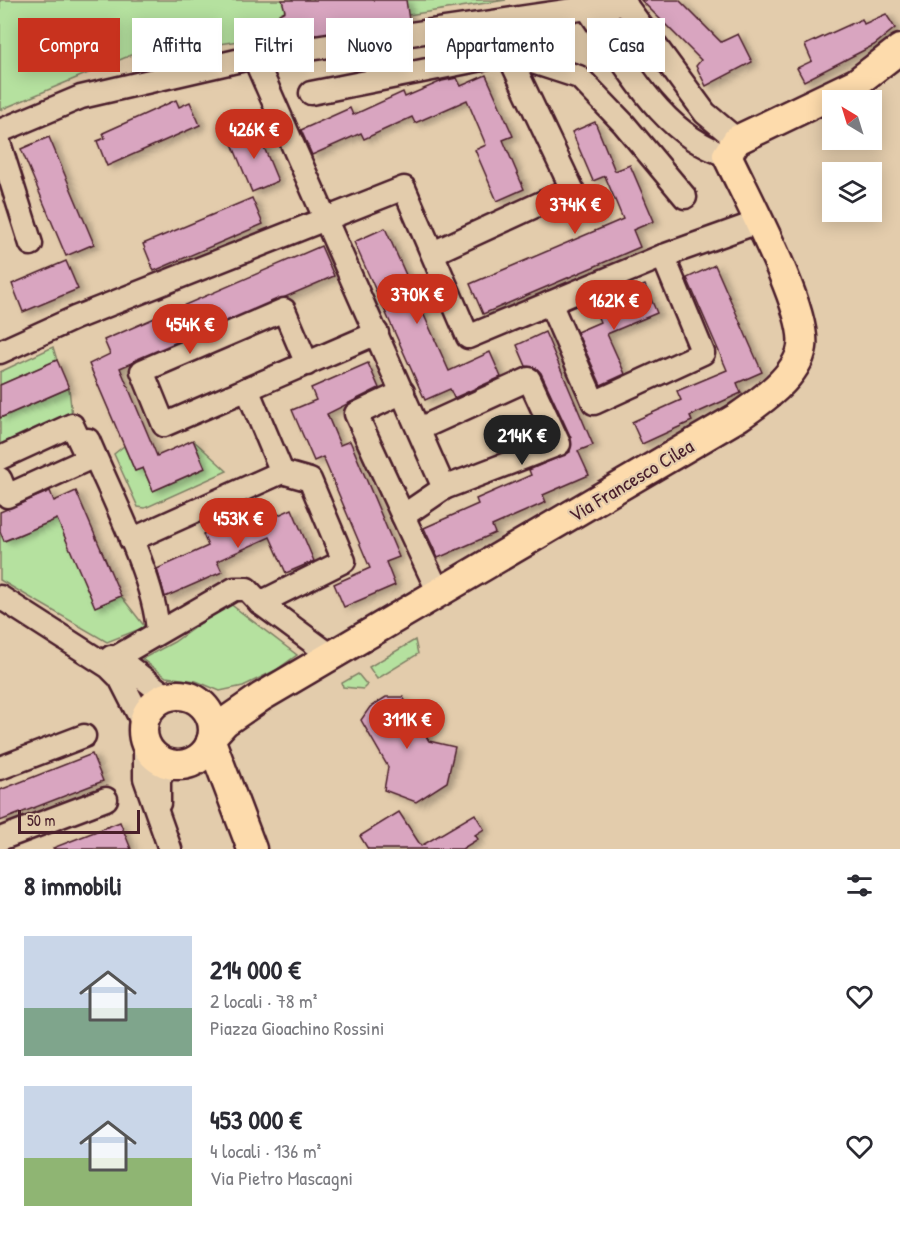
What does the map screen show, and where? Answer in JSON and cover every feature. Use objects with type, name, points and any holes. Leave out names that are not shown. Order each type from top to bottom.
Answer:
[{"type":"main road","points":[[732,147],[856,83],[900,49]]},
{"type":"main road","name":"Via Francesco Cilea","points":[[212,738],[225,722],[261,697],[738,417],[765,399],[784,381],[802,348],[801,319],[758,222],[732,147]]},
{"type":"main road","points":[[234,799],[205,773],[176,764],[150,751],[145,733],[152,708],[167,697],[187,696],[204,707],[210,715],[212,738],[234,799],[252,849]]},
{"type":"main road","points":[[234,799],[233,757],[237,735],[261,697]]},
{"type":"main road","name":"Via Francesco Cilea","points":[[204,707],[221,707],[261,697]]},
{"type":"main road","points":[[176,764],[201,756],[212,738]]},
{"type":"street","name":"Via Francesco Cilea","points":[[314,48],[590,4],[624,2],[732,147]]},
{"type":"street","points":[[590,4],[664,117],[706,148],[732,147]]},
{"type":"street","name":"Via Francesco Cilea","points":[[0,131],[81,97],[234,62]]},
{"type":"street","points":[[310,93],[425,70]]},
{"type":"street","points":[[261,72],[444,488]]},
{"type":"street","points":[[433,253],[572,189],[517,72]]},
{"type":"street","points":[[564,72],[579,77],[624,124],[685,197]]},
{"type":"street","points":[[0,146],[31,244]]},
{"type":"street","points":[[0,352],[75,318],[404,188],[468,337],[663,256],[758,222]]},
{"type":"street","points":[[550,303],[594,403],[703,353],[663,256]]},
{"type":"street","points":[[307,364],[284,310],[141,371],[164,425],[307,364],[377,333]]},
{"type":"street","points":[[403,516],[444,488],[559,444],[529,379],[418,429]]},
{"type":"street","points":[[247,389],[282,472]]},
{"type":"street","points":[[403,392],[356,414],[439,592]]},
{"type":"street","points":[[0,458],[72,425],[88,459],[8,495],[0,479]]},
{"type":"street","points":[[79,441],[87,437],[131,540],[157,613],[158,632]]},
{"type":"street","points":[[131,540],[282,472],[310,480],[344,561],[260,603]]},
{"type":"street","points":[[115,658],[234,590],[247,589],[260,603],[330,655]]},
{"type":"street","points":[[0,597],[65,637],[120,678],[145,733],[145,778],[170,849]]},
{"type":"street","points":[[65,637],[115,658],[167,697]]},
{"type":"street","points":[[0,768],[84,736]]},
{"type":"street","points":[[158,814],[159,780],[176,764]]},
{"type":"street","points":[[0,839],[106,798]]},
{"type":"green space","points":[[0,0],[506,0],[389,18],[326,18],[326,28],[314,29],[314,18],[234,18],[234,42],[222,44],[222,18],[132,18],[132,55],[120,60],[120,18],[18,18],[18,72],[91,72],[0,110]]},
{"type":"green space","points":[[53,347],[57,360],[0,385],[0,372]]},
{"type":"green space","points":[[69,388],[72,416],[0,447],[0,418]]},
{"type":"green space","points":[[193,440],[227,471],[145,508],[138,507],[114,454],[124,446],[135,471],[143,468],[153,491],[205,468]]},
{"type":"green space","points":[[57,519],[96,606],[121,596],[145,627],[107,642],[0,580],[0,531],[5,541]]},
{"type":"green space","points":[[229,603],[297,655],[276,670],[243,686],[220,691],[196,681],[166,677],[142,659],[174,642]]},
{"type":"green space","points":[[415,640],[418,654],[377,679],[369,667]]},
{"type":"green space","points":[[358,674],[367,685],[363,689],[343,687],[342,683]]},
{"type":"building","points":[[282,0],[406,0],[409,18],[326,18],[326,33],[314,34],[314,18],[280,18],[279,14],[285,11]]},
{"type":"building","points":[[641,0],[679,0],[721,42],[738,34],[752,62],[706,86],[696,66],[701,60],[665,24],[665,18],[659,18]]},
{"type":"building","points":[[886,14],[895,28],[874,45],[804,81],[797,68],[812,61],[805,45],[862,19],[864,24]]},
{"type":"building","points":[[486,75],[513,136],[503,140],[524,189],[497,201],[475,150],[486,145],[467,100],[415,123],[412,117],[364,139],[361,133],[312,155],[301,130],[350,108],[353,115],[403,92],[405,97],[442,81],[457,78],[461,86]]},
{"type":"building","points":[[176,100],[179,107],[190,102],[200,125],[107,166],[97,141],[105,138],[103,133]]},
{"type":"building","points":[[595,122],[615,171],[630,165],[654,221],[633,230],[640,247],[483,314],[470,284],[623,219],[605,176],[593,181],[572,132]]},
{"type":"building","points":[[256,128],[278,181],[252,192],[230,139]]},
{"type":"building","points":[[49,137],[94,244],[66,256],[21,149]]},
{"type":"building","points":[[252,198],[263,224],[154,271],[143,244]]},
{"type":"building","points":[[385,228],[449,371],[490,352],[501,377],[454,398],[450,389],[425,400],[354,242]]},
{"type":"building","points":[[321,246],[334,276],[120,368],[157,456],[193,440],[205,468],[153,491],[143,468],[135,471],[89,364],[110,354],[104,340]]},
{"type":"building","points":[[66,261],[78,289],[23,312],[12,284]]},
{"type":"building","points":[[715,265],[762,372],[737,383],[741,393],[690,416],[692,421],[642,444],[632,422],[681,400],[677,391],[727,370],[687,278]]},
{"type":"building","points":[[645,285],[657,313],[607,334],[625,374],[601,385],[577,332],[600,322],[594,308]]},
{"type":"building","points":[[545,332],[593,445],[578,451],[589,475],[543,495],[546,502],[492,526],[495,533],[438,558],[424,528],[478,504],[476,499],[531,475],[529,470],[570,452],[571,438],[541,373],[536,368],[526,366],[517,345]]},
{"type":"building","points":[[57,360],[69,388],[0,418],[0,385]]},
{"type":"building","points":[[368,363],[379,388],[327,414],[340,445],[350,441],[399,557],[386,562],[395,585],[344,607],[334,584],[370,568],[323,457],[314,461],[292,410],[316,400],[311,388]]},
{"type":"building","points":[[50,491],[54,501],[76,491],[121,596],[95,607],[57,519],[4,541],[0,531],[0,512]]},
{"type":"building","points":[[262,509],[267,520],[292,509],[314,561],[286,573],[270,537],[217,561],[222,572],[165,597],[157,569],[208,546],[203,534]]},
{"type":"building","points":[[386,697],[403,697],[429,741],[455,747],[447,782],[416,802],[384,790],[388,767],[361,720],[370,707]]},
{"type":"building","points":[[92,754],[103,781],[0,821],[0,790]]},
{"type":"building","points":[[399,812],[421,846],[475,814],[484,829],[475,835],[478,839],[462,849],[368,849],[360,836]]},
{"type":"building","points":[[120,822],[131,849],[53,848]]}]
